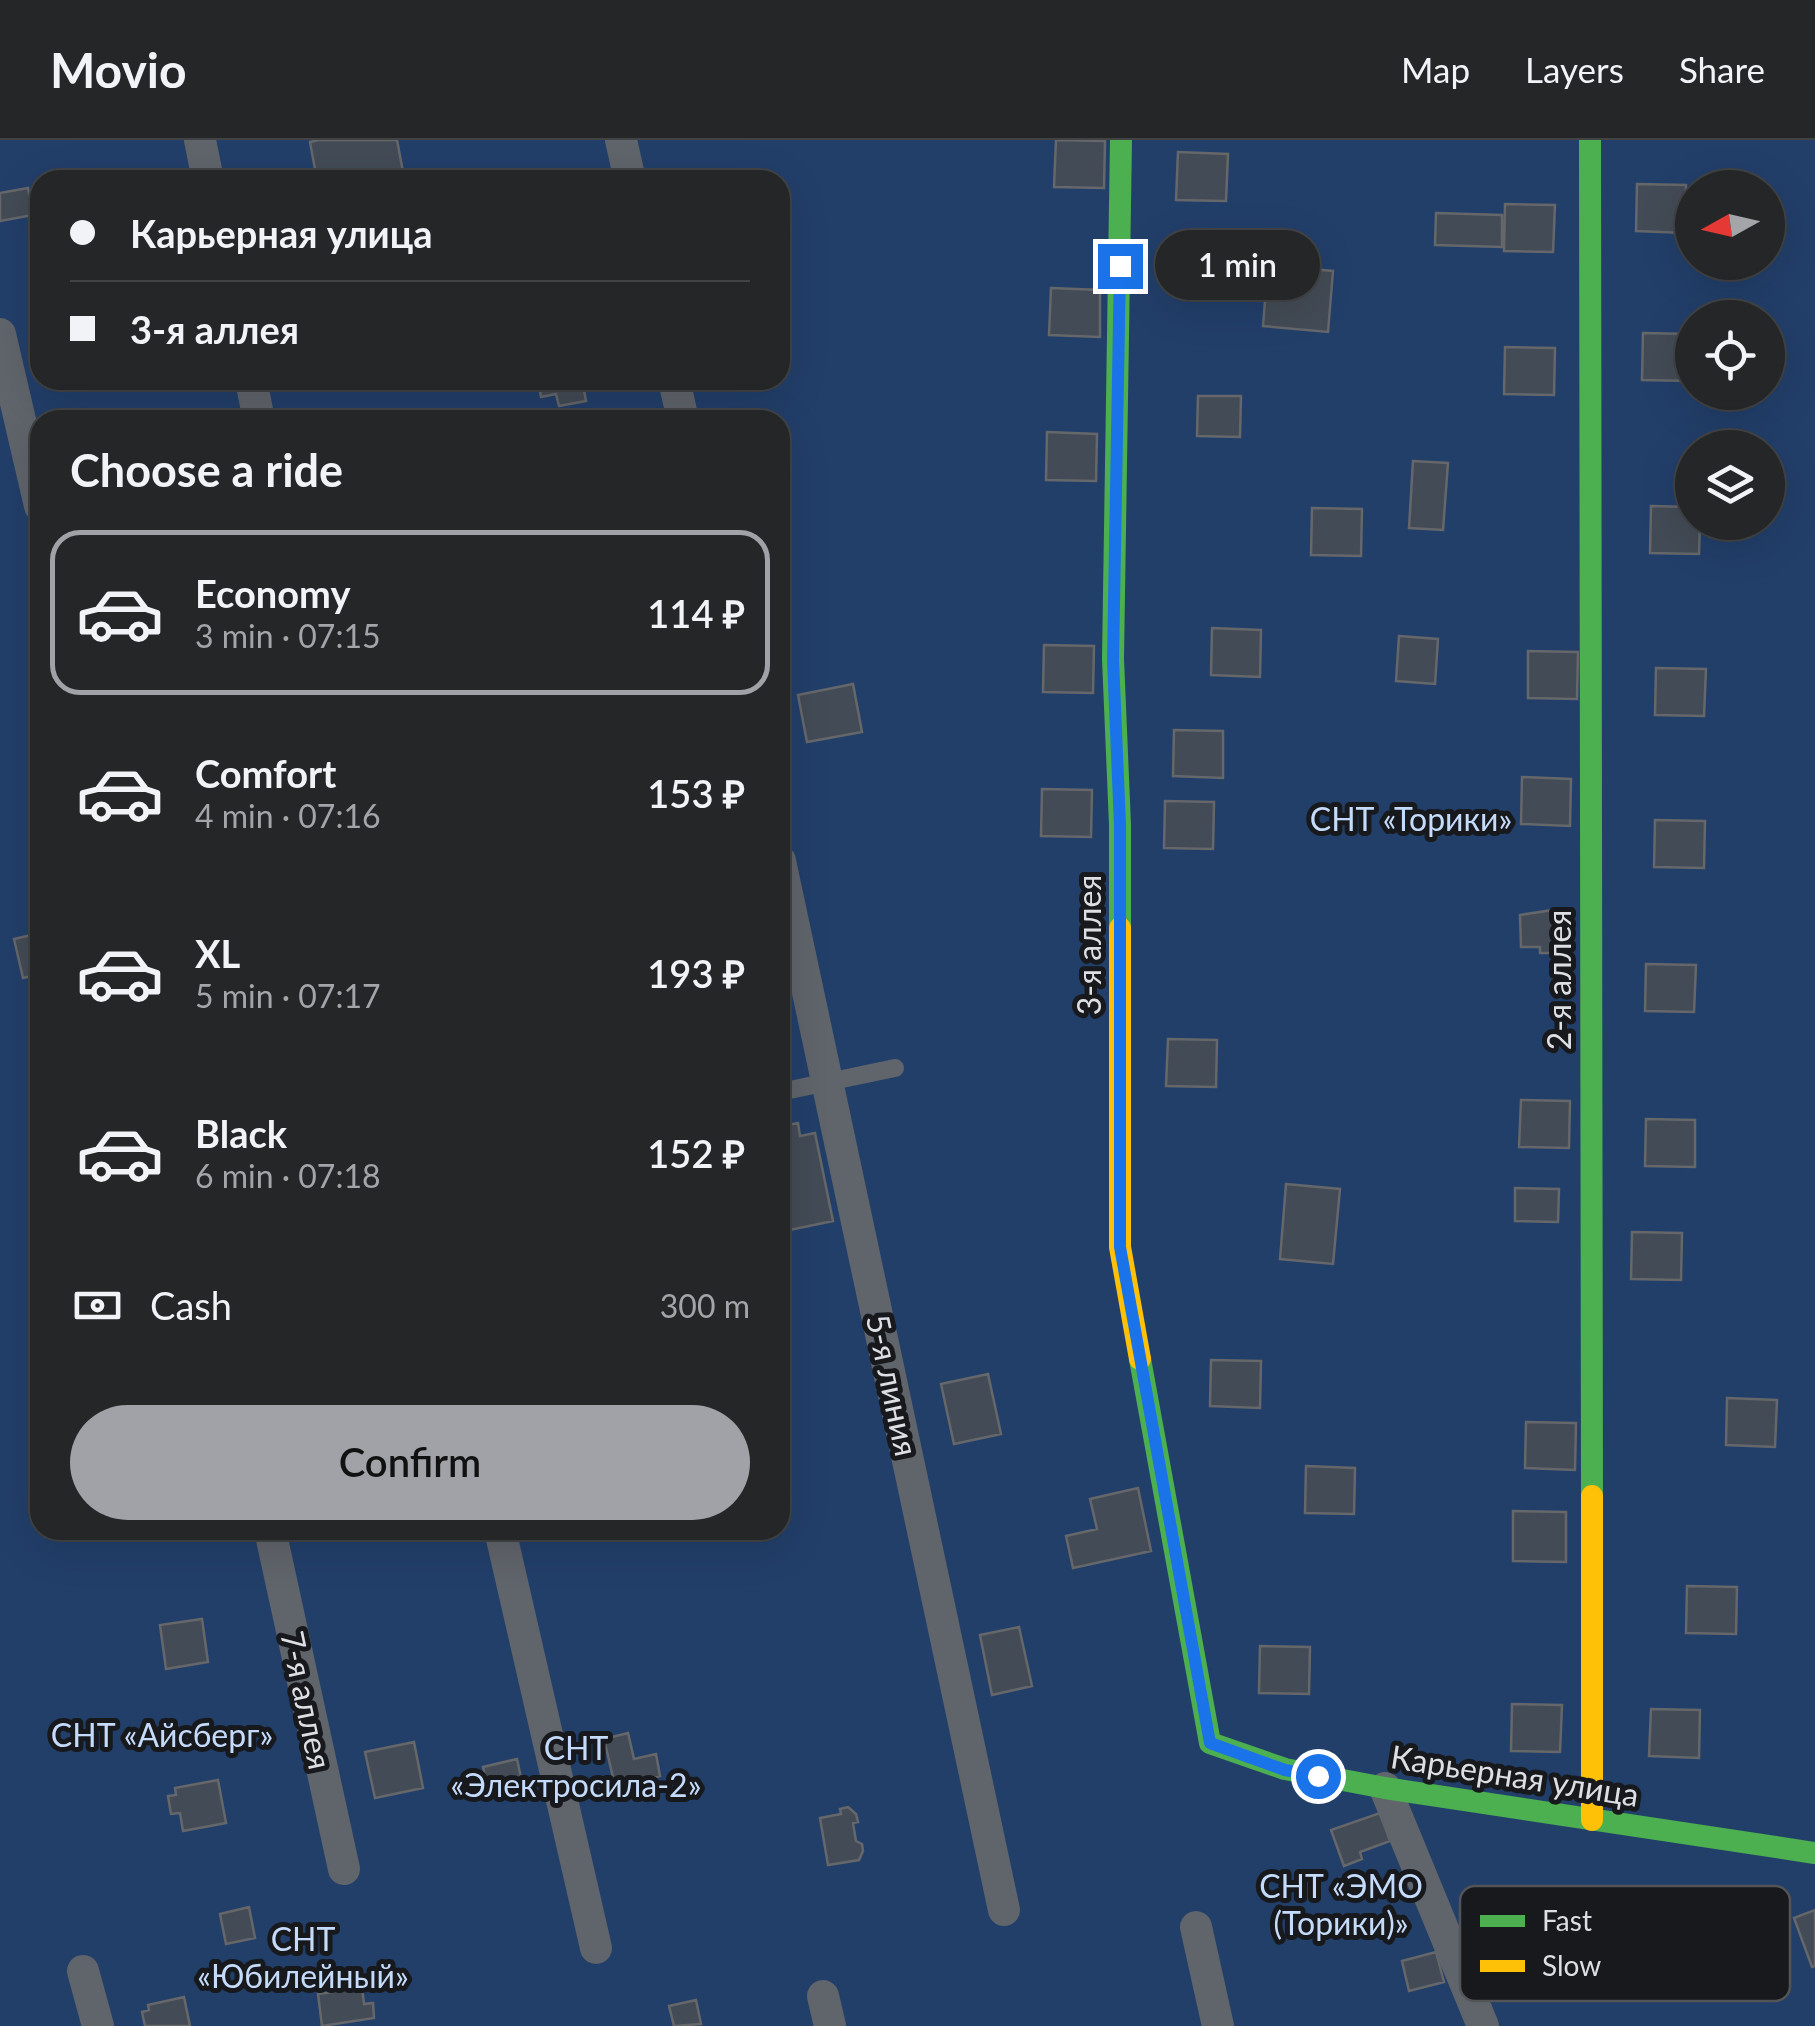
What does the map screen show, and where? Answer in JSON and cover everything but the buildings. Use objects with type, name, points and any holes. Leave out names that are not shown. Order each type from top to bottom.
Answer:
[{"type":"street","points":[[200,140],[206,170]]},
{"type":"street","points":[[621,140],[628,170]]},
{"type":"street","name":"3-я аллея","points":[[1121,140],[1113,660],[1120,825],[1120,1247],[1210,1743]]},
{"type":"street","name":"2-я аллея","points":[[1590,140],[1592,1820]]},
{"type":"street","points":[[0,334],[30,463]]},
{"type":"street","name":"5-я линия","points":[[790,907],[1004,1910]]},
{"type":"street","name":"7-я аллея","points":[[272,1540],[344,1870]]},
{"type":"street","points":[[502,1540],[596,1948]]},
{"type":"street","name":"Карьерная улица","points":[[1210,1743],[1285,1770],[1815,1853]]},
{"type":"street","points":[[1385,1788],[1460,1972]]},
{"type":"street","points":[[1196,1927],[1218,2026]]},
{"type":"street","points":[[84,1971],[98,2026]]},
{"type":"street","points":[[1472,2001],[1482,2026]]},
{"type":"lane","points":[[790,1090],[895,1068]]},
{"type":"green space","points":[[0,140],[1815,140],[1815,2026],[0,2026]]},
{"type":"traffic: fast","points":[[1120,928],[1113,659],[1121,140]]},
{"type":"traffic: fast","points":[[1590,140],[1592,1496]]},
{"type":"traffic: fast","points":[[1140,1359],[1210,1743],[1285,1769],[1385,1788],[1815,1853]]},
{"type":"traffic: slow","points":[[1120,928],[1120,1247],[1140,1359]]},
{"type":"traffic: slow","points":[[1592,1496],[1592,1820]]},
{"type":"route","points":[[1120,266],[1113,660],[1120,825],[1120,1247],[1210,1743],[1285,1770],[1318,1776]]},
{"type":"park label","name":"СНТ «Торики»","points":[[1411,818]]},
{"type":"park label","name":"СНТ «Айсберг»","points":[[162,1734]]},
{"type":"park label","name":"СНТ «Электросила-2»","points":[[576,1766]]},
{"type":"park label","name":"СНТ «ЭМО (Торики)»","points":[[1341,1904]]},
{"type":"park label","name":"СНТ «Юбилейный»","points":[[303,1956]]}]
